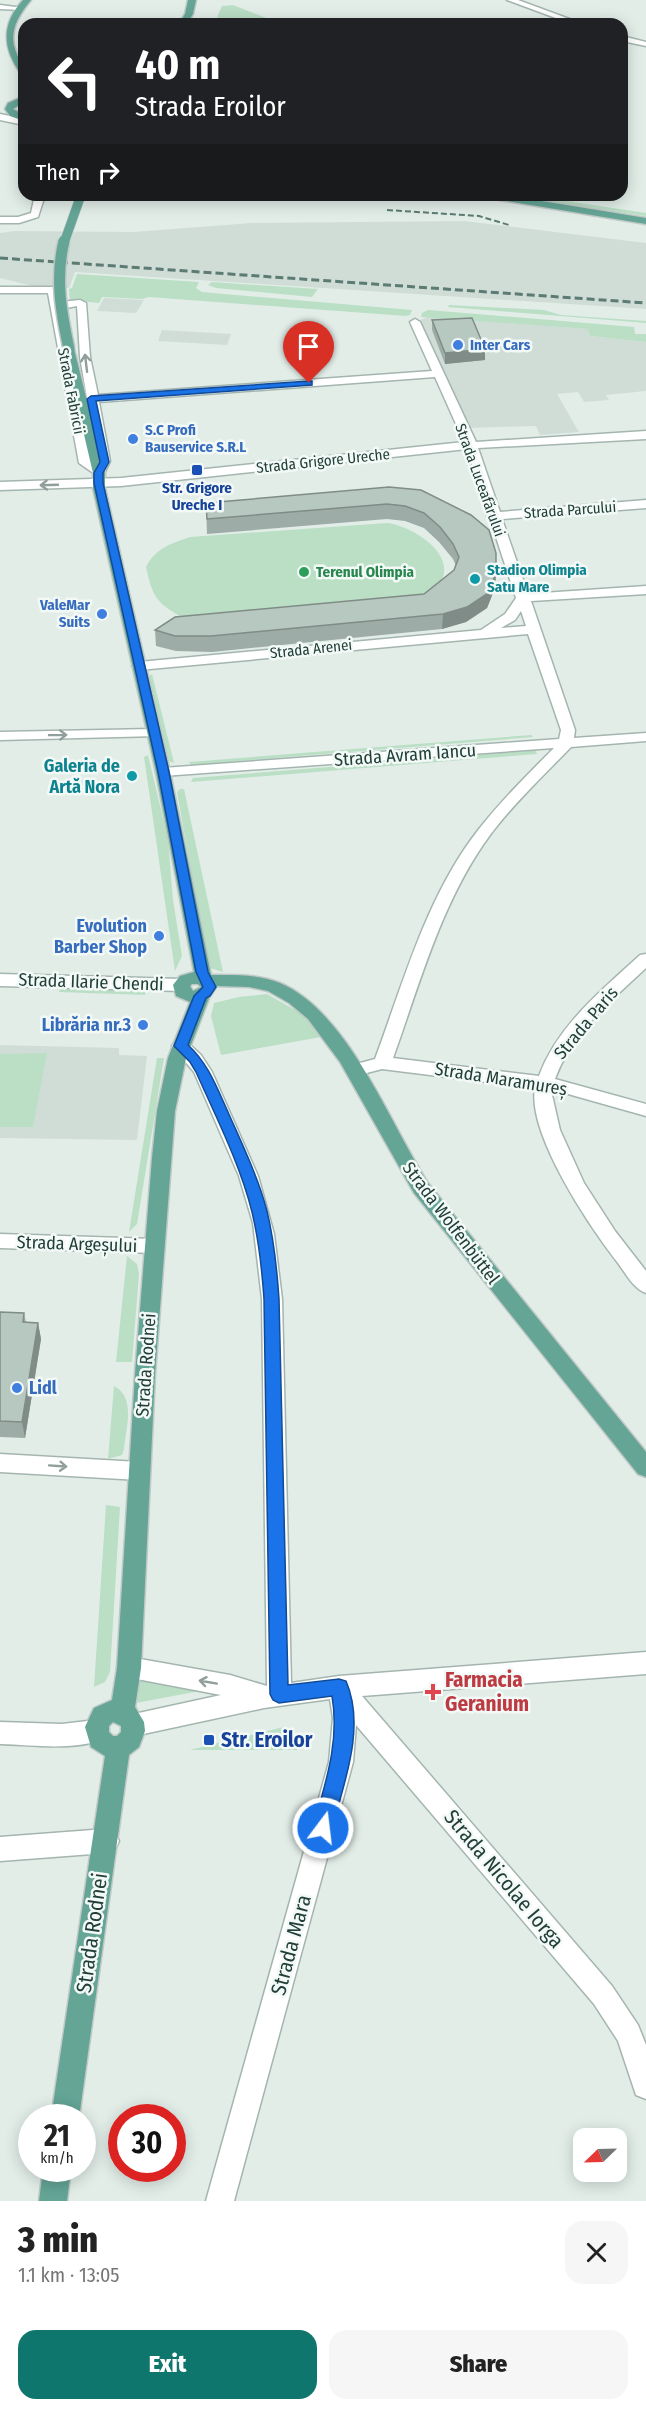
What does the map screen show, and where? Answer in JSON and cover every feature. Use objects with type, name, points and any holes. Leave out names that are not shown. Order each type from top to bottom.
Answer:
[{"type":"main road","points":[[18,64],[8,45],[12,21],[27,0]]},
{"type":"main road","points":[[185,18],[192,2]]},
{"type":"main road","points":[[0,103],[18,100]]},
{"type":"main road","points":[[13,114],[9,109],[10,105],[18,102]]},
{"type":"main road","points":[[0,112],[18,117]]},
{"type":"main road","name":"Strada Fabricii","points":[[79,201],[61,248],[57,279],[69,349],[163,772],[198,984]]},
{"type":"main road","points":[[524,201],[646,221]]},
{"type":"main road","name":"Strada Wolfenbüttel","points":[[198,984],[260,983],[281,990],[311,1013],[355,1070],[398,1152],[421,1188],[646,1468]]},
{"type":"main road","name":"Strada Rodnei","points":[[67,2104],[118,1747],[129,1741],[134,1730],[128,1718],[129,1668],[154,1246],[166,1111],[181,1046],[191,1021],[198,984]]},
{"type":"main road","points":[[118,1747],[100,1742],[96,1731],[104,1715],[116,1711],[128,1718]]},
{"type":"main road","points":[[53,2201],[55,2182]]},
{"type":"street","points":[[511,0],[562,18]]},
{"type":"street","points":[[0,7],[20,8]]},
{"type":"street","points":[[628,40],[646,44]]},
{"type":"street","points":[[0,117],[18,119]]},
{"type":"street","points":[[0,220],[28,218],[38,211],[39,201]]},
{"type":"street","points":[[0,290],[53,290],[55,308]]},
{"type":"street","name":"Strada Fabricii","points":[[80,303],[82,306],[84,357],[91,399],[104,462],[98,478],[85,463],[55,308],[64,304],[80,303]]},
{"type":"street","name":"Strada Luceafărului","points":[[415,322],[436,374],[471,446],[493,516],[568,730],[566,744]]},
{"type":"street","points":[[91,399],[436,374]]},
{"type":"street","name":"Strada Grigore Ureche","points":[[0,486],[471,446],[646,435]]},
{"type":"street","name":"Strada Parcului","points":[[493,516],[646,504]]},
{"type":"street","points":[[523,598],[646,590]]},
{"type":"street","name":"Strada Arenei","points":[[483,632],[510,617],[519,608],[523,598]]},
{"type":"street","name":"Strada Arenei","points":[[139,666],[534,629]]},
{"type":"street","points":[[0,736],[153,733]]},
{"type":"street","name":"Strada Avram Iancu","points":[[163,772],[646,737]]},
{"type":"street","points":[[382,1063],[432,927],[461,868],[484,833],[566,744]]},
{"type":"street","name":"Strada Paris","points":[[646,959],[605,996],[569,1038],[552,1062],[543,1099],[550,1127],[570,1178],[592,1215],[646,1285]]},
{"type":"street","name":"Strada Ilarie Chendi","points":[[0,980],[198,984]]},
{"type":"street","points":[[181,1046],[195,1059],[203,1072],[239,1154],[259,1211],[268,1254],[272,1299],[272,1696]]},
{"type":"street","name":"Strada Maramureș","points":[[355,1070],[382,1063],[546,1083],[646,1110]]},
{"type":"street","name":"Strada Argeșului","points":[[0,1241],[154,1246]]},
{"type":"street","points":[[0,1463],[139,1471]]},
{"type":"street","points":[[128,1718],[339,1687],[646,1663]]},
{"type":"street","points":[[129,1668],[272,1696]]},
{"type":"street","name":"Strada Nicolae Iorga","points":[[339,1687],[603,1995],[629,2034],[646,2085]]},
{"type":"street","name":"Strada Mara","points":[[220,2201],[341,1762],[345,1718],[339,1687]]},
{"type":"street","points":[[0,1732],[62,1736],[96,1731]]},
{"type":"street","points":[[0,1849],[106,1841]]},
{"type":"shaded area","points":[[464,221],[646,243],[646,309],[75,272],[69,288],[41,288],[0,278],[0,233],[15,231],[134,232],[251,223]]},
{"type":"shaded area","points":[[104,298],[144,300],[136,313],[97,311]]},
{"type":"shaded area","points":[[428,317],[589,329],[590,336],[646,342],[646,391],[606,395],[609,400],[584,402],[578,392],[557,394],[579,432],[540,435],[536,426],[463,428],[415,322]]},
{"type":"shaded area","points":[[162,330],[231,334],[227,345],[158,341]]},
{"type":"shaded area","points":[[0,1045],[119,1048],[119,1055],[147,1056],[137,1140],[0,1138]]},
{"type":"green space","points":[[233,5],[267,18],[220,18],[217,17],[222,6]]},
{"type":"green space","points":[[543,201],[567,201],[646,213],[646,216]]},
{"type":"green space","points":[[77,274],[199,282],[196,288],[202,292],[412,310],[410,315],[406,316],[149,297],[142,299],[102,297],[99,303],[70,300],[69,289],[72,288]]},
{"type":"green space","points":[[212,282],[318,289],[312,297],[216,288],[208,285]]},
{"type":"green space","points":[[449,305],[544,310],[561,315],[646,321],[646,323],[448,307]]},
{"type":"green space","points":[[428,310],[634,327],[635,334],[646,334],[646,342],[590,336],[588,329],[421,317],[422,313]]},
{"type":"green space","name":"Terenul Olimpia","points":[[387,523],[406,528],[417,534],[427,541],[441,557],[444,567],[442,580],[425,599],[185,619],[168,609],[158,599],[151,586],[146,567],[159,551],[190,537]]},
{"type":"green space","points":[[152,674],[174,763],[169,761],[147,678]]},
{"type":"green space","points":[[531,735],[533,737],[191,765],[189,762]]},
{"type":"green space","points":[[536,751],[537,754],[191,782],[193,778]]},
{"type":"green space","points":[[148,755],[168,839],[173,900],[182,956],[175,971],[144,757]]},
{"type":"green space","points":[[184,789],[223,972],[210,968],[206,955],[177,792]]},
{"type":"green space","points":[[61,986],[146,990],[145,995],[59,992]]},
{"type":"green space","points":[[267,994],[302,1014],[321,1037],[221,1055],[211,1016],[214,1003]]},
{"type":"green space","points":[[47,1053],[33,1127],[0,1127],[0,1054]]},
{"type":"green space","points":[[157,1058],[164,1058],[137,1224],[129,1232]]},
{"type":"green space","points":[[127,1256],[137,1264],[139,1274],[132,1362],[116,1362]]},
{"type":"green space","points":[[114,1386],[125,1398],[128,1423],[122,1455],[108,1459]]},
{"type":"green space","points":[[106,1505],[120,1507],[110,1672],[105,1682],[94,1687]]},
{"type":"green space","points":[[137,1676],[151,1682],[210,1689],[136,1703]]},
{"type":"green space","points":[[284,1727],[298,1739],[297,1750],[190,1750]]},
{"type":"building","name":"Inter Cars","points":[[472,318],[485,349],[445,353],[432,320]]},
{"type":"building","points":[[389,487],[421,490],[471,515],[489,530],[496,553],[496,573],[488,593],[467,607],[443,614],[211,636],[175,636],[155,630],[175,617],[424,594],[454,570],[459,557],[453,544],[440,527],[424,513],[405,506],[387,504],[207,519],[206,503]]},
{"type":"building","name":"Lidl","points":[[0,1312],[24,1313],[23,1322],[38,1323],[22,1422],[0,1421]]},
{"type":"railway","points":[[387,210],[479,216],[509,225]]},
{"type":"railway","points":[[0,258],[646,303]]},
{"type":"place","name":"Inter Cars","points":[[458,345]]},
{"type":"place","name":"S.C Profi Bauservice S.R.L","points":[[133,439]]},
{"type":"place","name":"Str. Grigore Ureche I","points":[[197,470]]},
{"type":"place","name":"Terenul Olimpia","points":[[304,572]]},
{"type":"place","name":"Stadion Olimpia Satu Mare","points":[[475,579]]},
{"type":"place","name":"ValeMar Suits","points":[[102,614]]},
{"type":"place","name":"Galeria de Artă Nora","points":[[132,776]]},
{"type":"place","name":"Evolution Barber Shop","points":[[159,936]]},
{"type":"place","name":"Librăria nr.3","points":[[143,1025]]},
{"type":"place","name":"Lidl","points":[[17,1388]]},
{"type":"place","name":"Farmacia Geranium","points":[[433,1692]]},
{"type":"place","name":"Str. Eroilor","points":[[209,1740]]},
{"type":"route","points":[[309,383],[91,399],[104,462],[98,483],[163,772],[202,972],[204,980],[209,984],[206,993],[201,996],[181,1046],[195,1059],[203,1072],[239,1154],[259,1211],[268,1254],[272,1299],[279,1694],[339,1687],[345,1718],[341,1762],[323,1828]]}]
